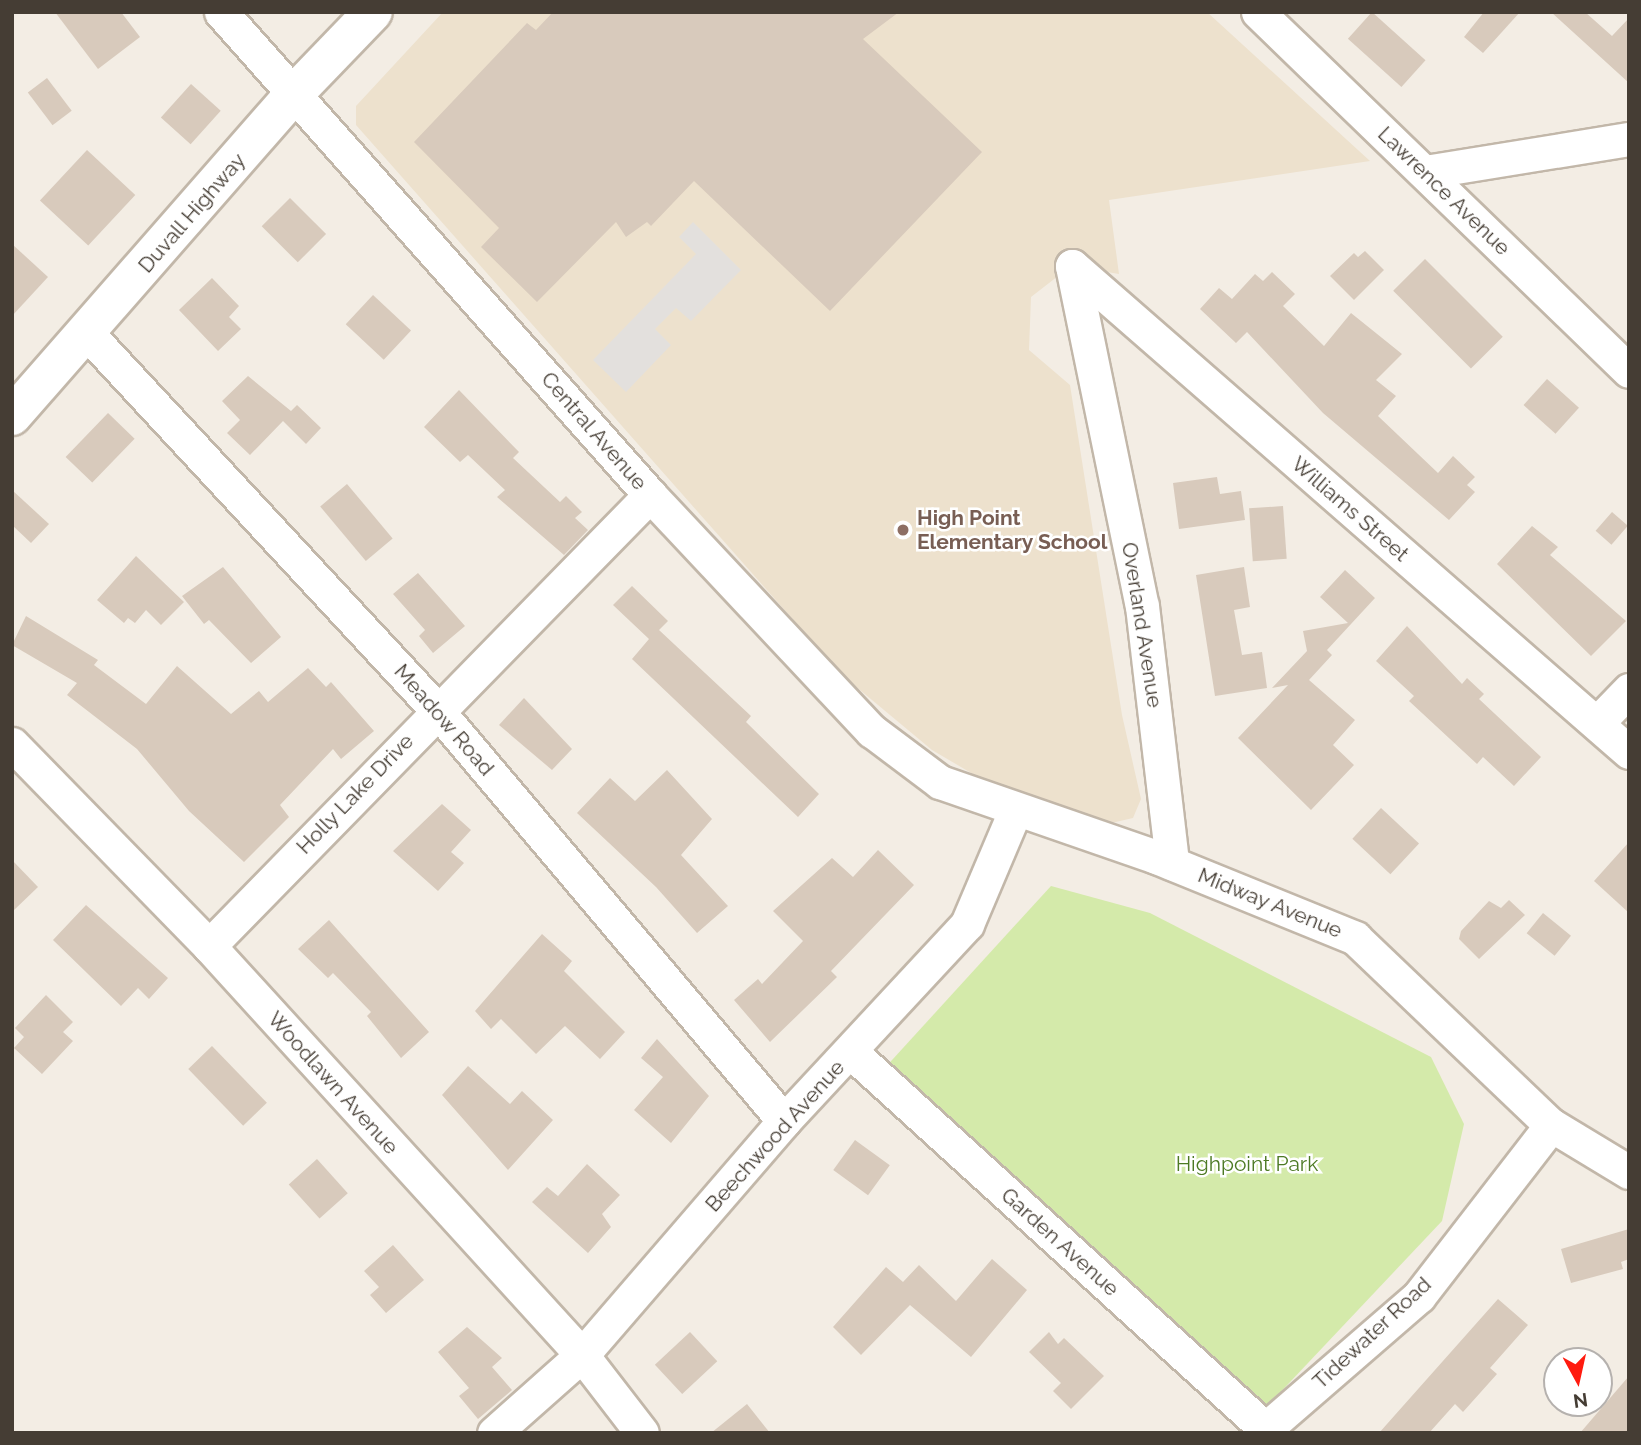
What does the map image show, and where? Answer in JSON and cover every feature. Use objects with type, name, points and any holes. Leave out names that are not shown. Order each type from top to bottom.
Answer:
[{"type":"street","name":"Central Avenue","points":[[221,12],[650,495],[872,732],[940,782],[1009,809]]},
{"type":"street","name":"Duvall Highway","points":[[12,416],[88,334],[295,93],[373,12]]},
{"type":"street","name":"Lawrence Avenue","points":[[1258,12],[1629,371]]},
{"type":"street","points":[[1424,172],[1629,139]]},
{"type":"street","name":"Williams Street","points":[[1072,266],[1629,752]]},
{"type":"street","name":"Overland Avenue","points":[[1072,266],[1142,606],[1172,863]]},
{"type":"street","name":"Meadow Road","points":[[88,334],[436,709],[784,1121]]},
{"type":"street","name":"Holly Lake Drive","points":[[209,946],[436,709],[650,495]]},
{"type":"street","points":[[1597,723],[1629,690]]},
{"type":"street","name":"Woodlawn Avenue","points":[[12,744],[209,946],[582,1355],[642,1433]]},
{"type":"street","name":"Midway Avenue","points":[[1009,809],[1172,863],[1355,937],[1551,1125],[1629,1172]]},
{"type":"street","name":"Beechwood Avenue","points":[[494,1433],[582,1355],[784,1121],[968,924],[1009,809]]},
{"type":"street","name":"Garden Avenue","points":[[851,1052],[1265,1431]]},
{"type":"street","name":"Tidewater Road","points":[[1265,1431],[1419,1296],[1551,1125]]},
{"type":"shaded area","name":"High Point Elementary School","points":[[443,12],[1207,12],[1370,161],[1109,200],[1119,274],[1071,266],[1031,297],[1029,350],[1070,385],[1122,715],[1141,799],[1133,818],[1107,824],[978,777],[932,750],[842,675],[356,125],[356,106]]},
{"type":"shaded area","points":[[693,222],[741,270],[691,321],[676,308],[655,329],[671,345],[626,392],[593,360],[696,254],[679,237]]},
{"type":"green space","name":"Highpoint Park","points":[[1051,886],[1150,913],[1431,1057],[1464,1124],[1442,1221],[1257,1417],[882,1071]]},
{"type":"building","points":[[55,12],[121,12],[140,37],[98,69]]},
{"type":"building","points":[[553,12],[899,12],[863,39],[982,152],[830,311],[694,181],[651,226],[647,222],[626,237],[616,222],[537,302],[481,247],[499,228],[414,142],[527,23],[536,30]]},
{"type":"building","points":[[1372,12],[1426,60],[1401,87],[1348,39]]},
{"type":"building","points":[[1484,12],[1520,12],[1483,53],[1464,37]]},
{"type":"building","points":[[1551,12],[1585,12],[1612,36],[1629,18],[1629,83]]},
{"type":"building","points":[[47,78],[72,111],[53,125],[28,92]]},
{"type":"building","points":[[191,84],[221,111],[191,144],[161,117]]},
{"type":"building","points":[[87,150],[135,195],[88,245],[40,200]]},
{"type":"building","points":[[290,198],[326,234],[298,262],[262,226]]},
{"type":"building","points":[[12,244],[48,277],[12,316]]},
{"type":"building","points":[[1365,251],[1384,270],[1354,300],[1330,276],[1354,253],[1358,257]]},
{"type":"building","points":[[1425,259],[1503,337],[1471,369],[1393,291]]},
{"type":"building","points":[[1272,272],[1295,294],[1283,306],[1324,346],[1351,313],[1402,354],[1376,380],[1396,396],[1378,416],[1438,473],[1453,456],[1475,477],[1467,485],[1475,492],[1449,520],[1323,413],[1247,332],[1236,343],[1200,309],[1219,288],[1232,299],[1255,274],[1263,281]]},
{"type":"building","points":[[212,278],[239,306],[229,317],[241,329],[218,351],[179,310]]},
{"type":"building","points":[[373,295],[411,330],[384,360],[346,324]]},
{"type":"building","points":[[248,376],[291,411],[297,405],[321,428],[306,444],[283,421],[250,455],[227,433],[240,420],[222,401]]},
{"type":"building","points":[[1547,379],[1579,408],[1556,434],[1524,405]]},
{"type":"building","points":[[459,390],[519,452],[513,458],[560,502],[566,496],[582,512],[575,518],[588,530],[564,555],[497,497],[505,490],[468,455],[460,462],[424,427]]},
{"type":"building","points":[[108,413],[135,439],[92,483],[66,457]]},
{"type":"building","points":[[1217,477],[1220,494],[1241,491],[1245,520],[1179,529],[1173,483]]},
{"type":"building","points":[[347,484],[393,538],[366,561],[320,506]]},
{"type":"building","points":[[12,490],[49,524],[31,543],[12,525]]},
{"type":"building","points":[[1283,506],[1287,559],[1253,561],[1249,508]]},
{"type":"building","points":[[1612,512],[1628,526],[1611,545],[1596,531]]},
{"type":"building","points":[[1532,526],[1558,547],[1550,555],[1626,621],[1591,656],[1497,564]]},
{"type":"building","points":[[136,556],[184,602],[161,625],[146,610],[135,623],[128,618],[124,623],[97,600]]},
{"type":"building","points":[[223,567],[281,637],[251,663],[209,620],[204,624],[182,596]]},
{"type":"building","points":[[1244,567],[1250,607],[1234,610],[1242,655],[1262,652],[1267,688],[1215,696],[1196,575]]},
{"type":"building","points":[[1345,570],[1375,598],[1327,650],[1332,655],[1309,680],[1355,720],[1333,745],[1354,765],[1311,810],[1238,738],[1288,685],[1272,688],[1307,651],[1303,631],[1348,623],[1320,597]]},
{"type":"building","points":[[418,573],[465,626],[433,653],[419,636],[425,630],[393,594]]},
{"type":"building","points":[[632,586],[668,621],[659,630],[751,716],[746,722],[819,794],[798,817],[632,659],[649,639],[613,605]]},
{"type":"building","points":[[26,616],[98,660],[94,665],[146,704],[177,666],[231,714],[259,691],[268,702],[308,668],[326,687],[331,682],[374,731],[341,759],[333,749],[280,805],[289,817],[244,862],[189,811],[137,749],[67,695],[77,683],[12,645]]},
{"type":"building","points":[[1407,626],[1462,684],[1467,678],[1484,694],[1479,699],[1541,757],[1514,786],[1483,757],[1477,764],[1409,701],[1414,696],[1376,661]]},
{"type":"building","points":[[524,698],[572,749],[552,770],[499,725]]},
{"type":"building","points":[[667,770],[712,819],[681,855],[728,906],[697,933],[656,887],[577,813],[610,778],[635,801]]},
{"type":"building","points":[[442,804],[471,830],[451,852],[464,863],[438,891],[393,851]]},
{"type":"building","points":[[1381,808],[1419,843],[1390,874],[1352,839]]},
{"type":"building","points":[[1629,842],[1629,913],[1594,881]]},
{"type":"building","points":[[878,850],[914,885],[831,971],[837,977],[770,1042],[734,1000],[758,979],[762,984],[803,941],[773,911],[832,858],[853,877]]},
{"type":"building","points":[[12,860],[38,887],[12,912]]},
{"type":"building","points":[[1509,900],[1525,915],[1479,959],[1459,939],[1461,931],[1489,901],[1501,908]]},
{"type":"building","points":[[86,905],[168,978],[149,999],[138,988],[121,1006],[53,940]]},
{"type":"building","points":[[1543,913],[1571,936],[1555,956],[1527,933]]},
{"type":"building","points":[[329,920],[429,1032],[401,1058],[367,1016],[371,1012],[333,973],[328,978],[298,949]]},
{"type":"building","points":[[542,934],[572,961],[564,971],[625,1032],[600,1059],[565,1026],[536,1054],[501,1019],[491,1029],[475,1011]]},
{"type":"building","points":[[46,995],[73,1022],[63,1032],[73,1041],[42,1074],[14,1048],[24,1037],[15,1028]]},
{"type":"building","points":[[657,1039],[709,1096],[671,1143],[634,1110],[663,1077],[641,1058]]},
{"type":"building","points":[[212,1046],[267,1103],[243,1126],[188,1069]]},
{"type":"building","points":[[468,1066],[510,1104],[522,1091],[553,1120],[508,1170],[442,1095]]},
{"type":"building","points":[[855,1140],[890,1165],[868,1195],[833,1170]]},
{"type":"building","points":[[317,1159],[348,1193],[320,1219],[289,1184]]},
{"type":"building","points":[[587,1164],[620,1195],[602,1214],[611,1227],[588,1253],[532,1202],[547,1187],[558,1196]]},
{"type":"building","points":[[1629,1229],[1629,1259],[1621,1262],[1623,1269],[1571,1283],[1561,1249]]},
{"type":"building","points":[[393,1245],[424,1280],[386,1313],[370,1295],[379,1287],[364,1271]]},
{"type":"building","points":[[992,1259],[1027,1290],[971,1357],[910,1305],[861,1355],[833,1327],[886,1267],[903,1282],[919,1265],[956,1301]]},
{"type":"building","points":[[1498,1299],[1528,1325],[1490,1368],[1497,1374],[1463,1412],[1455,1404],[1429,1433],[1379,1433]]},
{"type":"building","points":[[467,1327],[502,1358],[492,1367],[512,1390],[478,1419],[459,1396],[469,1388],[438,1352]]},
{"type":"building","points":[[690,1332],[717,1361],[682,1394],[655,1365]]},
{"type":"building","points":[[1049,1332],[1058,1344],[1064,1338],[1104,1376],[1071,1409],[1053,1391],[1061,1383],[1029,1352]]},
{"type":"building","points":[[1629,1376],[1629,1433],[1580,1433],[1594,1417],[1613,1417],[1613,1395]]},
{"type":"building","points":[[747,1404],[770,1433],[711,1433]]},
{"type":"place","name":"High Point Elementary School","points":[[903,530]]}]
